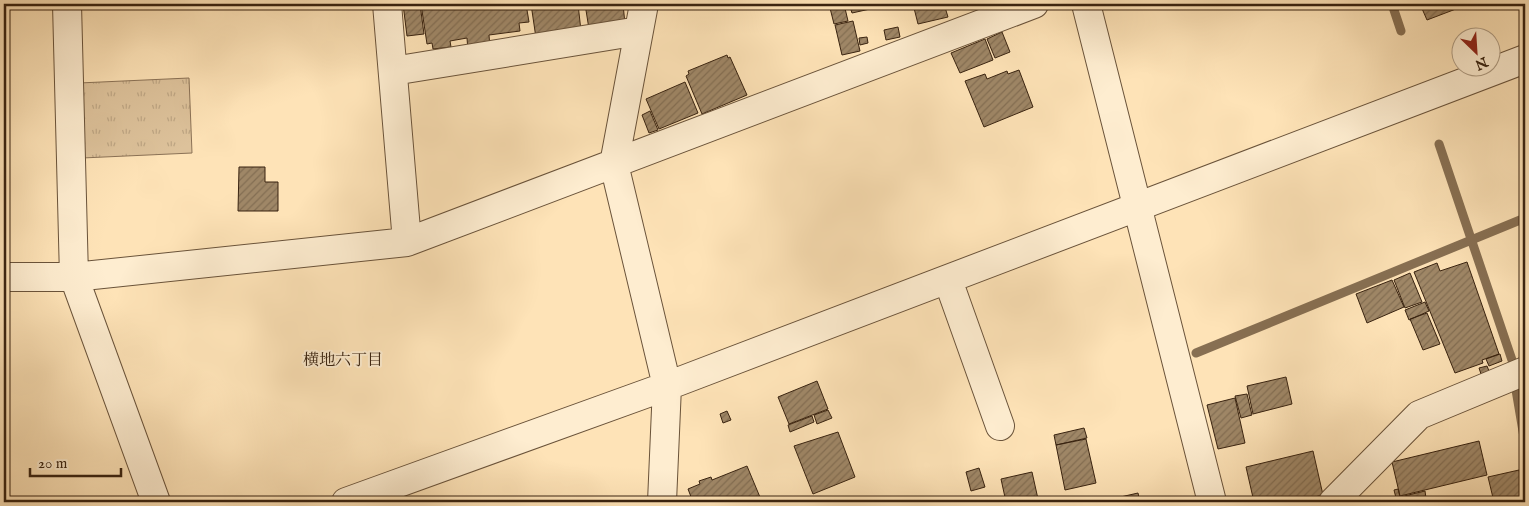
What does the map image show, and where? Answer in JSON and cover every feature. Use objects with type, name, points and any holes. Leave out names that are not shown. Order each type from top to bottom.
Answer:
[{"type":"street","points":[[67,4],[74,277],[156,502]]},
{"type":"street","points":[[387,4],[407,242]]},
{"type":"street","points":[[644,4],[614,164],[667,386],[662,502]]},
{"type":"street","points":[[4,277],[74,277],[407,242],[1034,4]]},
{"type":"street","points":[[1086,4],[1212,502]]},
{"type":"street","points":[[393,71],[639,31]]},
{"type":"street","points":[[346,502],[667,386],[1525,59]]},
{"type":"street","points":[[948,280],[1000,426]]},
{"type":"street","points":[[1333,502],[1420,414],[1525,371]]},
{"type":"green space","points":[[189,78],[192,153],[82,158],[79,83]]},
{"type":"building","points":[[403,4],[420,4],[424,34],[407,36]]},
{"type":"building","points":[[421,4],[526,4],[529,22],[519,23],[520,31],[489,35],[490,48],[468,51],[467,38],[450,41],[451,47],[433,49],[432,43],[427,44]]},
{"type":"building","points":[[531,4],[578,4],[581,31],[536,38]]},
{"type":"building","points":[[585,4],[623,4],[625,24],[589,29]]},
{"type":"building","points":[[829,4],[844,4],[848,21],[834,24]]},
{"type":"building","points":[[849,4],[878,4],[879,7],[852,13]]},
{"type":"building","points":[[913,4],[944,4],[948,17],[918,24]]},
{"type":"building","points":[[1420,4],[1469,4],[1427,20]]},
{"type":"building","points":[[853,21],[860,51],[842,55],[835,25]]},
{"type":"building","points":[[898,27],[900,37],[886,40],[884,30]]},
{"type":"building","points":[[1002,32],[1010,52],[995,58],[987,39]]},
{"type":"building","points":[[867,37],[868,43],[860,45],[859,38]]},
{"type":"building","points":[[985,39],[993,60],[960,73],[951,53]]},
{"type":"building","points":[[727,55],[728,58],[730,57],[747,95],[702,114],[686,76],[689,74],[688,71]]},
{"type":"building","points":[[1019,70],[1033,107],[984,127],[965,81],[985,74],[987,79],[1007,71],[1008,74]]},
{"type":"building","points":[[685,82],[698,113],[659,129],[646,99]]},
{"type":"building","points":[[650,111],[658,130],[649,133],[642,115]]},
{"type":"building","points":[[239,167],[265,167],[265,182],[278,182],[278,211],[238,211]]},
{"type":"building","points":[[1467,262],[1499,354],[1482,360],[1483,363],[1455,373],[1414,272],[1437,263],[1440,271]]},
{"type":"building","points":[[1410,273],[1422,302],[1405,308],[1394,280]]},
{"type":"building","points":[[1392,280],[1404,307],[1367,323],[1356,294]]},
{"type":"building","points":[[1425,302],[1429,311],[1409,320],[1405,310]]},
{"type":"building","points":[[1427,313],[1440,344],[1423,350],[1410,319]]},
{"type":"building","points":[[1500,354],[1502,361],[1489,366],[1486,359]]},
{"type":"building","points":[[1487,366],[1489,371],[1481,374],[1479,368]]},
{"type":"building","points":[[1286,377],[1292,404],[1253,414],[1247,386]]},
{"type":"building","points":[[817,381],[828,409],[789,424],[778,397]]},
{"type":"building","points":[[1247,394],[1252,415],[1241,418],[1235,396]]},
{"type":"building","points":[[1235,398],[1245,443],[1218,449],[1207,405]]},
{"type":"building","points":[[828,410],[832,418],[817,424],[814,415]]},
{"type":"building","points":[[727,411],[731,420],[723,423],[720,414]]},
{"type":"building","points":[[812,416],[814,422],[790,432],[788,425]]},
{"type":"building","points":[[1084,428],[1087,438],[1056,445],[1054,435]]},
{"type":"building","points":[[838,432],[855,477],[813,494],[794,446]]},
{"type":"building","points":[[1086,439],[1096,483],[1065,490],[1056,445]]},
{"type":"building","points":[[1479,441],[1487,475],[1400,496],[1392,462]]},
{"type":"building","points":[[1313,451],[1323,495],[1292,502],[1254,502],[1246,467]]},
{"type":"building","points":[[747,466],[762,502],[693,502],[688,489],[700,484],[699,481],[711,477],[712,480]]},
{"type":"building","points":[[979,468],[985,487],[971,491],[966,472]]},
{"type":"building","points":[[1519,470],[1525,502],[1494,502],[1488,477]]},
{"type":"building","points":[[1032,472],[1038,499],[1006,502],[1001,479]]},
{"type":"building","points":[[1398,489],[1400,497],[1425,491],[1426,498],[1397,502],[1394,490]]},
{"type":"building","points":[[1138,493],[1140,502],[1103,502],[1103,501]]},
{"type":"building","points":[[1427,498],[1428,502],[1408,502]]},
{"type":"waterway","points":[[1392,4],[1401,31]]},
{"type":"waterway","points":[[1439,144],[1512,360]]},
{"type":"waterway","points":[[1196,353],[1525,218]]},
{"type":"waterway","points":[[1516,390],[1525,443]]},
{"type":"district","name":"横地六丁目","points":[[343,361]]}]
